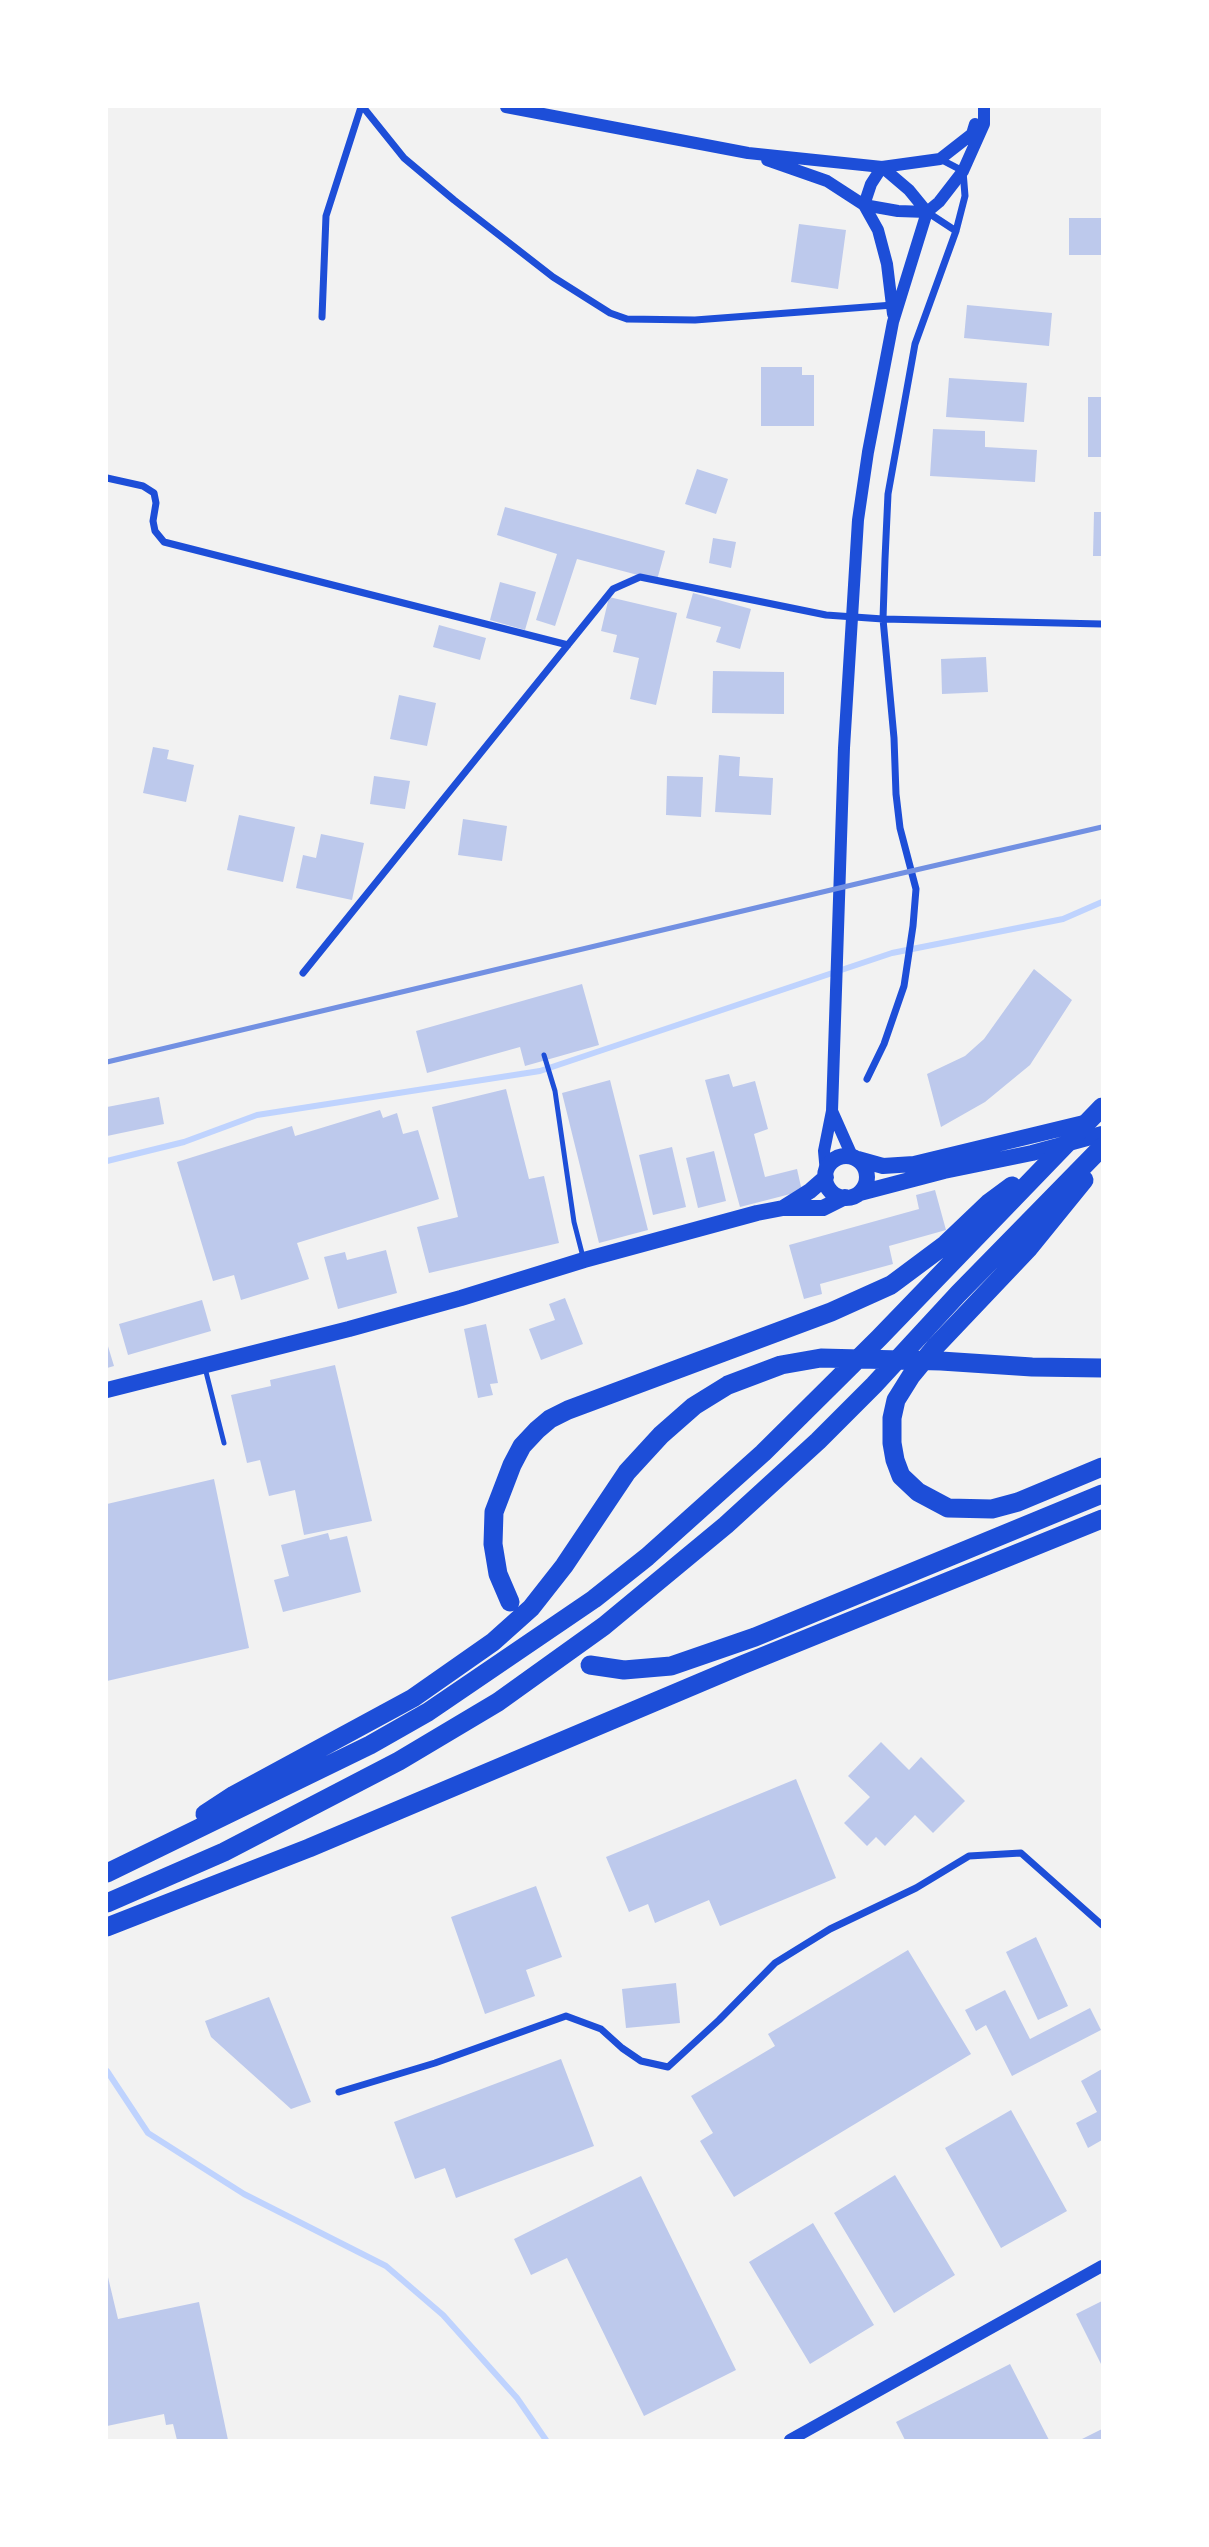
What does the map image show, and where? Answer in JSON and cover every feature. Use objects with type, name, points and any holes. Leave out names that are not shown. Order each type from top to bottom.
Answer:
[{"type":"highway","points":[[115,1870],[370,1745],[478,1680],[594,1599],[648,1557],[763,1453],[829,1389],[1102,1107]]},
{"type":"highway","points":[[107,1903],[224,1852],[400,1762],[498,1702],[604,1626],[666,1577],[772,1485],[874,1385],[958,1294],[1102,1147]]},
{"type":"highway","points":[[510,1602],[498,1574],[493,1544],[494,1513],[512,1465],[522,1446],[537,1430],[568,1410],[849,1305],[891,1285],[946,1244],[989,1203],[1058,1152]]},
{"type":"highway","points":[[1102,1155],[1028,1249],[911,1376],[896,1400],[892,1418],[892,1443],[901,1476],[918,1492],[948,1508],[992,1509],[1018,1502],[1102,1467]]},
{"type":"highway","points":[[115,1870],[234,1796],[413,1698],[493,1642],[531,1608],[564,1566],[627,1472],[661,1435],[694,1406],[728,1385],[781,1365],[821,1359],[1102,1368]]},
{"type":"highway","points":[[590,1665],[624,1670],[671,1666],[755,1637],[1102,1494]]},
{"type":"highway","points":[[107,1927],[309,1848],[742,1665],[1102,1519]]},
{"type":"main road","points":[[783,1208],[810,1191],[826,1175],[832,1161],[838,1157],[855,1158],[883,1166],[915,1164],[1102,1118]]},
{"type":"main road","points":[[826,1175],[829,1189],[852,1195],[1102,1134]]},
{"type":"main road","points":[[107,1390],[349,1329],[584,1260],[783,1208],[823,1208],[864,1188],[866,1169],[855,1158]]},
{"type":"street","points":[[362,107],[404,158],[424,175],[553,277],[611,313],[627,319],[695,320],[893,305]]},
{"type":"street","points":[[322,317],[327,216],[362,107]]},
{"type":"street","points":[[506,107],[748,153],[882,167],[940,159],[972,134],[983,107]]},
{"type":"street","points":[[826,1175],[824,1151],[832,1111],[844,748],[858,520],[868,452],[894,322],[927,212],[963,171],[984,124],[983,107]]},
{"type":"street","points":[[748,153],[827,181],[864,205],[898,212],[927,212]]},
{"type":"street","points":[[940,159],[963,171]]},
{"type":"street","points":[[882,167],[871,184],[864,205],[878,230],[887,264],[894,322]]},
{"type":"street","points":[[882,167],[909,190],[927,212],[956,231]]},
{"type":"street","points":[[867,1079],[884,1044],[904,986],[916,889],[900,828],[883,619],[888,494],[915,344],[956,231],[965,196],[963,171]]},
{"type":"street","points":[[107,478],[143,486],[154,493],[155,531],[164,542],[568,645]]},
{"type":"street","points":[[303,974],[613,589],[640,577],[826,615],[883,619],[1102,624]]},
{"type":"street","points":[[832,1111],[855,1158]]},
{"type":"street","points":[[339,2092],[435,2063],[566,2016],[601,2029],[641,2061],[668,2067],[775,1963],[830,1929],[916,1888],[970,1856],[1021,1853],[1102,1926]]},
{"type":"street","points":[[790,2440],[1102,2266]]},
{"type":"lane","points":[[544,1055],[555,1091],[574,1222],[584,1260]]},
{"type":"lane","points":[[205,1365],[224,1443]]},
{"type":"building","points":[[1069,218],[1102,218],[1102,255],[1069,255]]},
{"type":"building","points":[[799,224],[846,230],[838,289],[791,282]]},
{"type":"building","points":[[967,305],[1052,313],[1049,346],[964,338]]},
{"type":"building","points":[[761,367],[802,367],[802,375],[814,375],[814,426],[761,426]]},
{"type":"building","points":[[949,378],[1027,383],[1024,422],[946,417]]},
{"type":"building","points":[[1088,397],[1102,397],[1102,457],[1088,457]]},
{"type":"building","points":[[933,429],[985,431],[985,447],[1037,450],[1035,482],[930,476]]},
{"type":"building","points":[[697,469],[728,479],[716,514],[685,504]]},
{"type":"building","points":[[505,507],[665,551],[657,580],[577,559],[555,626],[536,620],[557,554],[497,535]]},
{"type":"building","points":[[1094,512],[1102,512],[1102,556],[1093,556]]},
{"type":"building","points":[[713,538],[736,542],[731,568],[709,563]]},
{"type":"building","points":[[500,582],[536,592],[525,630],[490,620]]},
{"type":"building","points":[[693,593],[751,609],[740,649],[716,642],[721,627],[686,618]]},
{"type":"building","points":[[609,597],[677,613],[656,705],[630,699],[639,658],[613,652],[617,635],[601,631]]},
{"type":"building","points":[[439,625],[486,638],[480,660],[433,647]]},
{"type":"building","points":[[986,657],[988,692],[942,694],[941,659]]},
{"type":"building","points":[[713,671],[784,672],[784,714],[712,713]]},
{"type":"building","points":[[399,695],[436,703],[427,746],[390,739]]},
{"type":"building","points":[[153,747],[169,750],[167,759],[194,765],[186,802],[143,793]]},
{"type":"building","points":[[719,755],[740,757],[739,776],[773,778],[771,815],[715,812]]},
{"type":"building","points":[[374,776],[410,781],[405,809],[370,804]]},
{"type":"building","points":[[667,776],[703,777],[701,817],[666,815]]},
{"type":"building","points":[[239,815],[295,827],[283,882],[227,870]]},
{"type":"building","points":[[463,819],[507,826],[502,861],[458,855]]},
{"type":"building","points":[[321,834],[364,843],[352,900],[296,888],[303,855],[316,858]]},
{"type":"building","points":[[1034,969],[1072,1000],[1030,1065],[985,1102],[941,1127],[927,1074],[965,1056],[984,1039]]},
{"type":"building","points":[[582,984],[599,1045],[525,1066],[520,1047],[427,1073],[416,1031]]},
{"type":"building","points":[[729,1074],[733,1087],[755,1081],[768,1129],[754,1134],[765,1177],[797,1169],[802,1191],[740,1207],[705,1080]]},
{"type":"building","points":[[610,1080],[648,1230],[599,1243],[562,1093]]},
{"type":"building","points":[[506,1089],[529,1179],[544,1176],[559,1243],[429,1273],[417,1227],[458,1217],[432,1107]]},
{"type":"building","points":[[159,1097],[164,1124],[107,1136],[107,1107]]},
{"type":"building","points":[[380,1110],[383,1118],[397,1113],[403,1134],[418,1130],[439,1199],[297,1243],[309,1279],[241,1300],[234,1275],[213,1281],[177,1162],[292,1126],[295,1136]]},
{"type":"building","points":[[672,1147],[686,1207],[653,1215],[639,1155]]},
{"type":"building","points":[[714,1151],[726,1201],[698,1208],[686,1158]]},
{"type":"building","points":[[935,1190],[946,1230],[889,1246],[893,1264],[820,1284],[822,1294],[804,1299],[789,1245],[919,1209],[916,1195]]},
{"type":"building","points":[[386,1250],[397,1293],[338,1309],[324,1257],[345,1252],[347,1260]]},
{"type":"building","points":[[565,1298],[583,1344],[541,1360],[529,1329],[555,1320],[549,1304]]},
{"type":"building","points":[[202,1300],[211,1331],[128,1355],[119,1324]]},
{"type":"building","points":[[486,1324],[498,1383],[490,1384],[493,1395],[478,1398],[464,1329]]},
{"type":"building","points":[[107,1343],[114,1366],[107,1368]]},
{"type":"building","points":[[335,1365],[372,1521],[304,1535],[295,1490],[269,1496],[260,1460],[247,1463],[231,1395],[271,1386],[270,1380]]},
{"type":"building","points":[[214,1479],[249,1648],[107,1681],[107,1504]]},
{"type":"building","points":[[328,1533],[330,1540],[347,1536],[361,1592],[283,1612],[274,1580],[289,1576],[281,1545]]},
{"type":"building","points":[[881,1742],[909,1770],[921,1757],[965,1801],[933,1833],[915,1815],[885,1846],[876,1837],[867,1846],[844,1823],[870,1797],[848,1776]]},
{"type":"building","points":[[796,1779],[836,1878],[720,1926],[709,1900],[655,1923],[648,1904],[629,1912],[606,1857]]},
{"type":"building","points":[[536,1886],[562,1957],[526,1970],[535,1996],[485,2014],[451,1917]]},
{"type":"building","points":[[1036,1937],[1068,2006],[1038,2020],[1006,1952]]},
{"type":"building","points":[[908,1950],[971,2054],[734,2197],[700,2141],[713,2133],[691,2096],[775,2046],[768,2034]]},
{"type":"building","points":[[676,1983],[680,2023],[626,2028],[622,1989]]},
{"type":"building","points":[[1005,1990],[1030,2039],[1090,2008],[1101,2030],[1012,2076],[986,2025],[976,2031],[965,2010]]},
{"type":"building","points":[[269,1997],[311,2102],[291,2109],[211,2037],[205,2021]]},
{"type":"building","points":[[561,2059],[594,2146],[456,2198],[445,2168],[415,2179],[394,2122]]},
{"type":"building","points":[[1102,2069],[1102,2140],[1088,2148],[1076,2123],[1097,2112],[1081,2081]]},
{"type":"building","points":[[1011,2110],[1067,2211],[1001,2248],[945,2148]]},
{"type":"building","points":[[895,2175],[955,2275],[894,2313],[834,2213]]},
{"type":"building","points":[[641,2176],[736,2370],[644,2416],[567,2258],[531,2275],[514,2239]]},
{"type":"building","points":[[813,2223],[874,2325],[810,2364],[749,2262]]},
{"type":"building","points":[[107,2273],[118,2319],[199,2302],[228,2440],[177,2440],[173,2424],[166,2425],[164,2414],[107,2426]]},
{"type":"building","points":[[1102,2301],[1102,2366],[1076,2314]]},
{"type":"building","points":[[1010,2364],[1049,2440],[905,2440],[896,2422]]},
{"type":"building","points":[[1102,2429],[1102,2440],[1080,2440]]},
{"type":"waterway","points":[[107,1161],[184,1142],[257,1115],[540,1071],[892,953],[1063,919],[1102,902]]},
{"type":"waterway","points":[[107,2071],[148,2133],[244,2194],[386,2266],[443,2315],[517,2398],[546,2440]]},
{"type":"railway","points":[[107,1062],[1102,827]]}]
